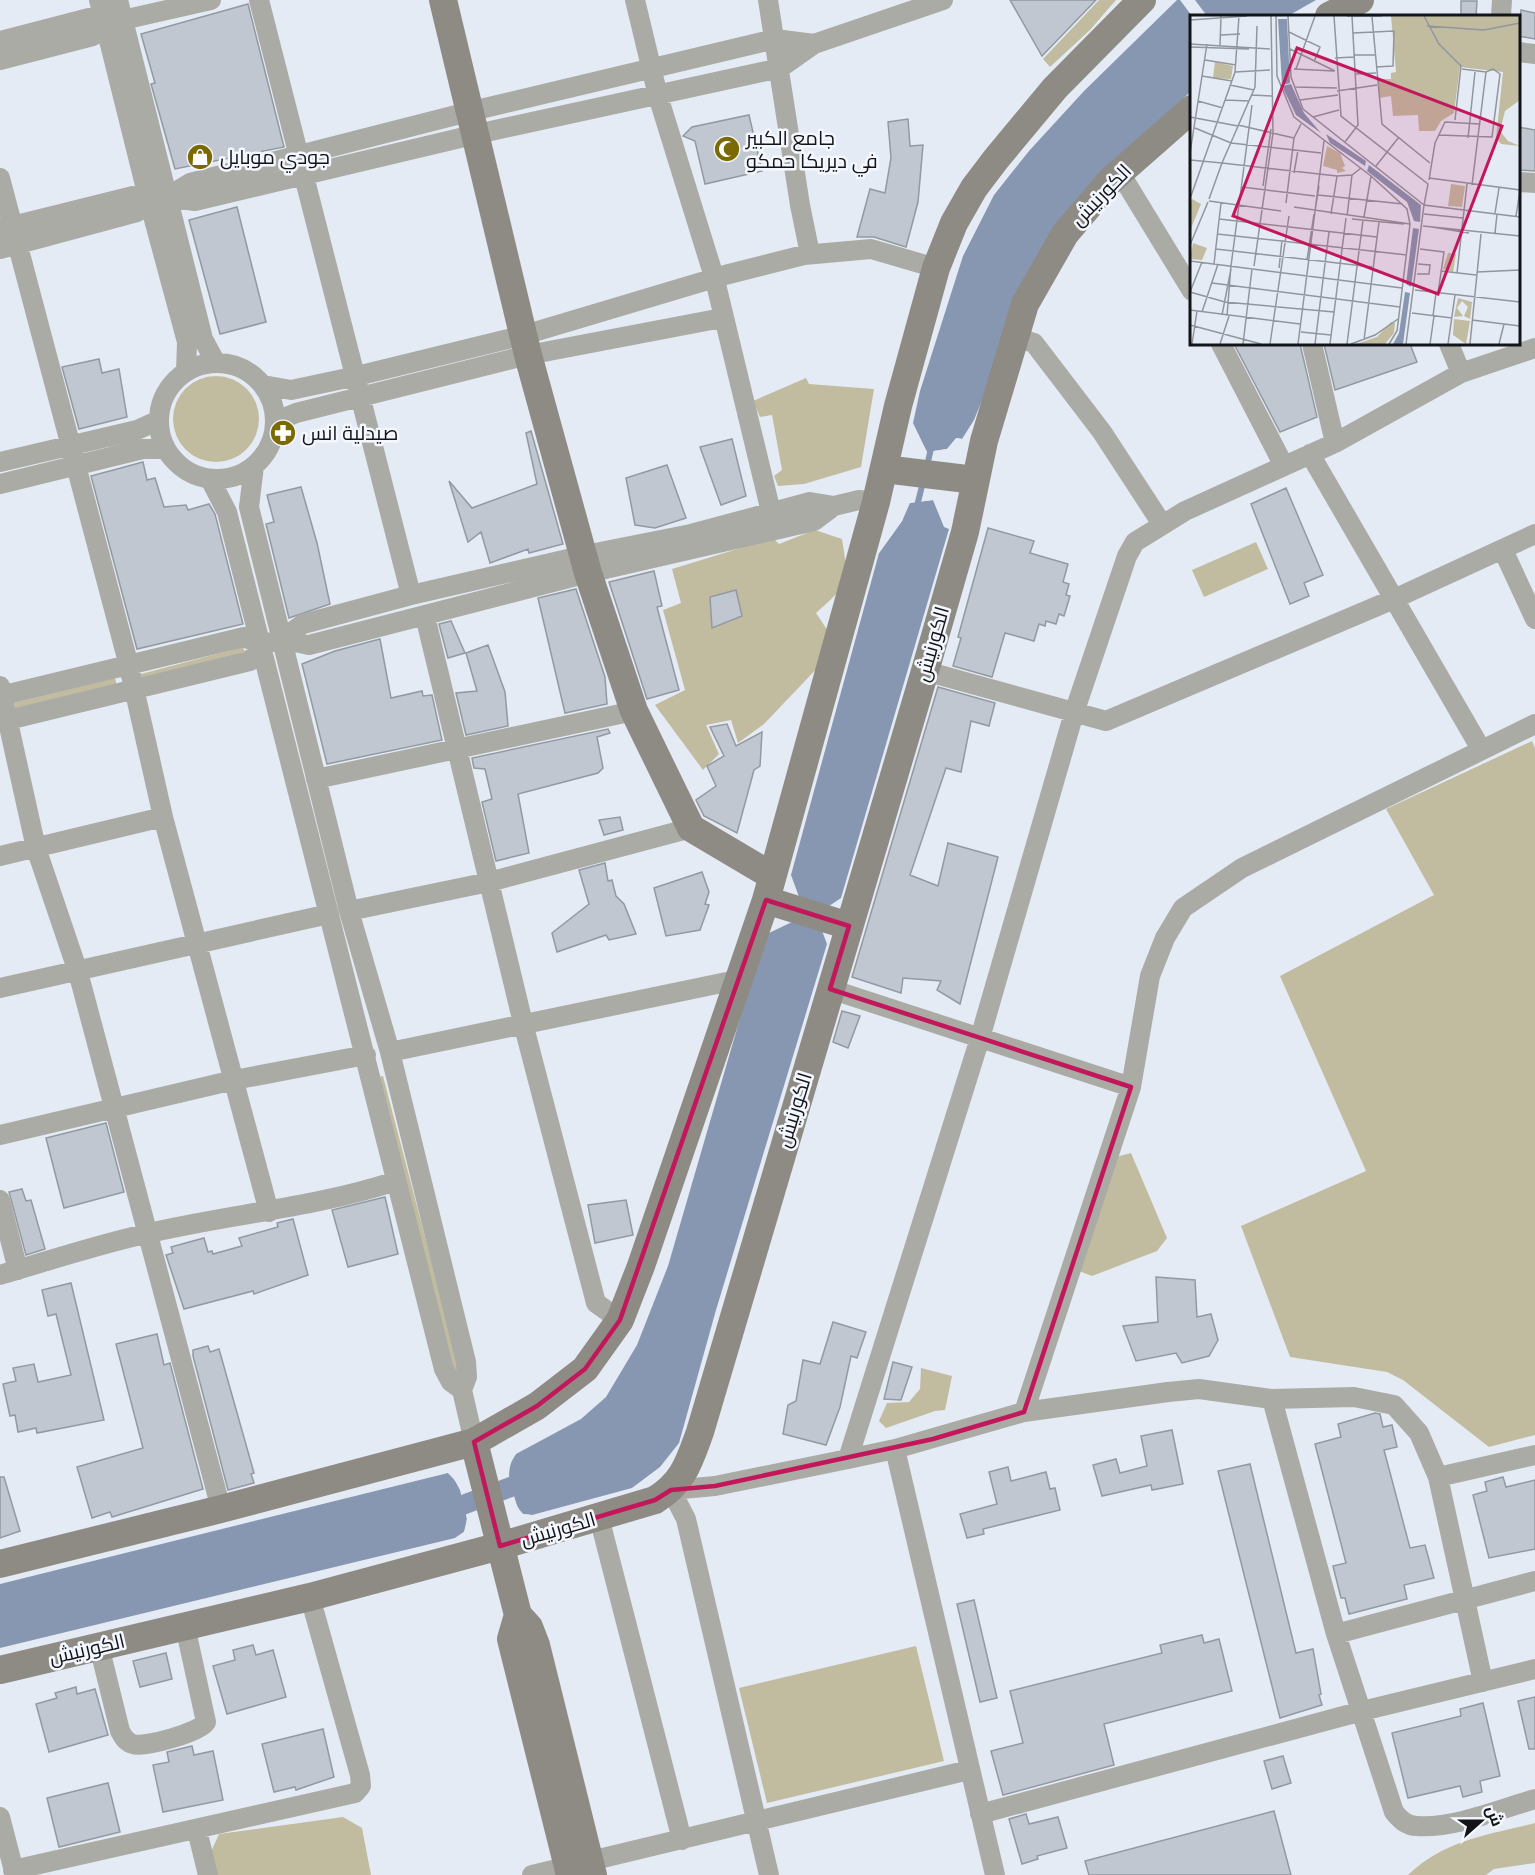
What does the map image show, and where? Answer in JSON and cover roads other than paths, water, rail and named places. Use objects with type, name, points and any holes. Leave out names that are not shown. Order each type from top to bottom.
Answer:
[{"type":"main road","points":[[443,0],[526,345],[586,564],[634,711],[691,828],[773,893],[842,923]]},
{"type":"main road","points":[[0,1564],[221,1509],[477,1454],[585,1369],[607,1342],[620,1320],[773,893],[876,502],[890,470],[914,343],[936,268],[954,223],[974,188],[996,159],[1055,88],[1142,0]]},
{"type":"main road","name":"الكورنيش","points":[[0,1670],[310,1597],[498,1536],[599,1517],[655,1500],[671,1490],[685,1473],[700,1432],[830,990],[842,923],[925,671],[964,532],[966,479],[1025,304],[1065,234],[1110,181],[1190,110]]},
{"type":"main road","points":[[890,470],[966,479]]},
{"type":"main road","points":[[477,1454],[518,1616],[533,1635],[580,1869]]},
{"type":"street","points":[[99,0],[114,22],[158,199],[187,342],[186,372]]},
{"type":"street","points":[[114,22],[118,0]]},
{"type":"street","points":[[0,60],[93,36],[114,22],[211,0]]},
{"type":"street","points":[[259,0],[303,177],[357,376],[411,595]]},
{"type":"street","points":[[635,0],[658,96],[714,280],[771,512]]},
{"type":"street","points":[[768,0],[800,205],[810,254]]},
{"type":"street","points":[[158,199],[190,183],[298,156],[474,122],[658,96],[780,68],[814,44],[943,0]]},
{"type":"street","points":[[1501,15],[1502,0]]},
{"type":"street","points":[[0,41],[89,18],[114,22]]},
{"type":"street","points":[[7,237],[133,196],[195,201],[303,177],[474,122],[651,70],[775,39],[814,44]]},
{"type":"street","points":[[1520,52],[1535,54]]},
{"type":"street","points":[[1120,173],[1190,289]]},
{"type":"street","points":[[0,178],[7,237],[71,445],[129,666],[163,817],[268,1212]]},
{"type":"street","points":[[1520,182],[1535,183]]},
{"type":"street","points":[[158,199],[203,339],[216,363]]},
{"type":"street","points":[[275,422],[296,413],[361,396],[526,345],[714,280],[810,254],[871,249],[936,268]]},
{"type":"street","points":[[263,385],[291,390],[526,345],[723,318]]},
{"type":"street","points":[[1015,337],[1034,343],[1102,432],[1162,524]]},
{"type":"street","points":[[1222,345],[1284,466]]},
{"type":"street","points":[[1312,345],[1335,443]]},
{"type":"street","points":[[1449,345],[1461,373]]},
{"type":"street","points":[[1461,373],[1465,345]]},
{"type":"street","points":[[848,1459],[980,1038],[1074,713],[1127,556],[1135,542],[1162,524],[1335,443],[1461,373],[1535,348]]},
{"type":"street","points":[[216,363],[242,368],[263,385],[273,405],[275,422],[268,448],[254,465],[233,476],[210,479],[193,473],[178,463],[166,449],[159,420],[162,402],[172,385],[186,372],[200,365],[216,363]]},
{"type":"street","points":[[0,462],[137,430],[159,420]]},
{"type":"street","points":[[0,484],[143,449],[166,449]]},
{"type":"street","points":[[1310,454],[1481,749]]},
{"type":"street","points":[[254,465],[249,507],[350,911],[390,1052],[466,1362],[467,1377],[462,1390],[477,1454]]},
{"type":"street","points":[[210,479],[227,512],[262,645],[444,1369],[451,1382],[462,1390]]},
{"type":"street","points":[[282,639],[309,645],[425,616],[586,564],[810,502],[834,506],[859,500],[876,502]]},
{"type":"street","points":[[4,721],[250,661],[262,645],[282,639],[303,624],[411,595],[814,521],[834,506]]},
{"type":"street","points":[[925,671],[1106,721],[1394,599],[1535,534]]},
{"type":"street","points":[[1503,550],[1535,619]]},
{"type":"street","points":[[425,616],[523,1023],[596,1303],[620,1320]]},
{"type":"street","points":[[221,1509],[112,1107],[78,972],[36,848],[4,721],[1,693],[129,666],[244,637],[262,645]]},
{"type":"street","points":[[316,779],[634,711]]},
{"type":"street","points":[[1024,1412],[1131,1087],[1150,976],[1165,938],[1183,908],[1242,868],[1535,724]]},
{"type":"street","points":[[0,856],[163,817]]},
{"type":"street","points":[[350,911],[489,882],[691,828]]},
{"type":"street","points":[[0,988],[329,914]]},
{"type":"street","points":[[390,1052],[741,979]]},
{"type":"street","points":[[830,990],[1131,1087]]},
{"type":"street","points":[[0,1135],[234,1080],[366,1055]]},
{"type":"street","points":[[0,1200],[9,1273],[146,1233],[268,1212],[368,1190],[396,1181]]},
{"type":"street","points":[[769,1875],[686,1519],[671,1490],[715,1486],[895,1449],[1024,1412],[1199,1389],[1272,1399],[1354,1397],[1394,1405],[1419,1433],[1438,1477],[1483,1682]]},
{"type":"street","points":[[1272,1399],[1336,1634],[1394,1812],[1402,1822],[1415,1827],[1446,1823],[1535,1799]]},
{"type":"street","points":[[895,1449],[995,1875]]},
{"type":"street","points":[[1438,1477],[1535,1455]]},
{"type":"street","points":[[599,1517],[682,1840]]},
{"type":"street","points":[[1336,1634],[1535,1581]]},
{"type":"street","points":[[0,1817],[9,1864],[197,1830],[355,1793],[360,1786],[310,1597]]},
{"type":"street","points":[[99,1647],[120,1731],[128,1742],[139,1745],[196,1731],[206,1722],[185,1626]]},
{"type":"street","points":[[980,1814],[1362,1711],[1535,1669]]},
{"type":"street","points":[[532,1875],[580,1869],[755,1821],[969,1770]]},
{"type":"street","points":[[197,1830],[208,1875]]},
{"type":"water","points":[[1177,0],[1180,0],[1191,15],[1190,92],[1077,202],[999,358],[974,420],[962,439],[956,438],[947,449],[927,452],[913,423],[920,391],[963,256],[994,195],[1029,151],[1084,91]]},
{"type":"water","points":[[1195,0],[1316,0],[1290,15],[1206,15]]},
{"type":"water","points":[[933,500],[949,529],[841,898],[823,910],[802,905],[791,875],[879,553],[902,521],[909,503]]},
{"type":"water","points":[[792,922],[821,928],[827,944],[716,1310],[679,1443],[660,1467],[632,1488],[532,1515],[523,1514],[518,1508],[510,1485],[510,1468],[516,1454],[581,1419],[606,1397],[637,1345],[668,1266],[759,953],[769,933]]},
{"type":"water","points":[[448,1473],[458,1485],[467,1517],[464,1532],[455,1538],[0,1648],[0,1584]]},
{"type":"waterway","points":[[927,466],[932,444]]},
{"type":"waterway","points":[[916,510],[923,482]]},
{"type":"waterway","points":[[460,1506],[532,1479]]},
{"type":"place","name":"جامع الكبير في ديريكا حمكو","points":[[727,149]]},
{"type":"place","name":"جودي موبايل","points":[[200,157]]},
{"type":"place","name":"صيدلية انس","points":[[283,433]]}]
